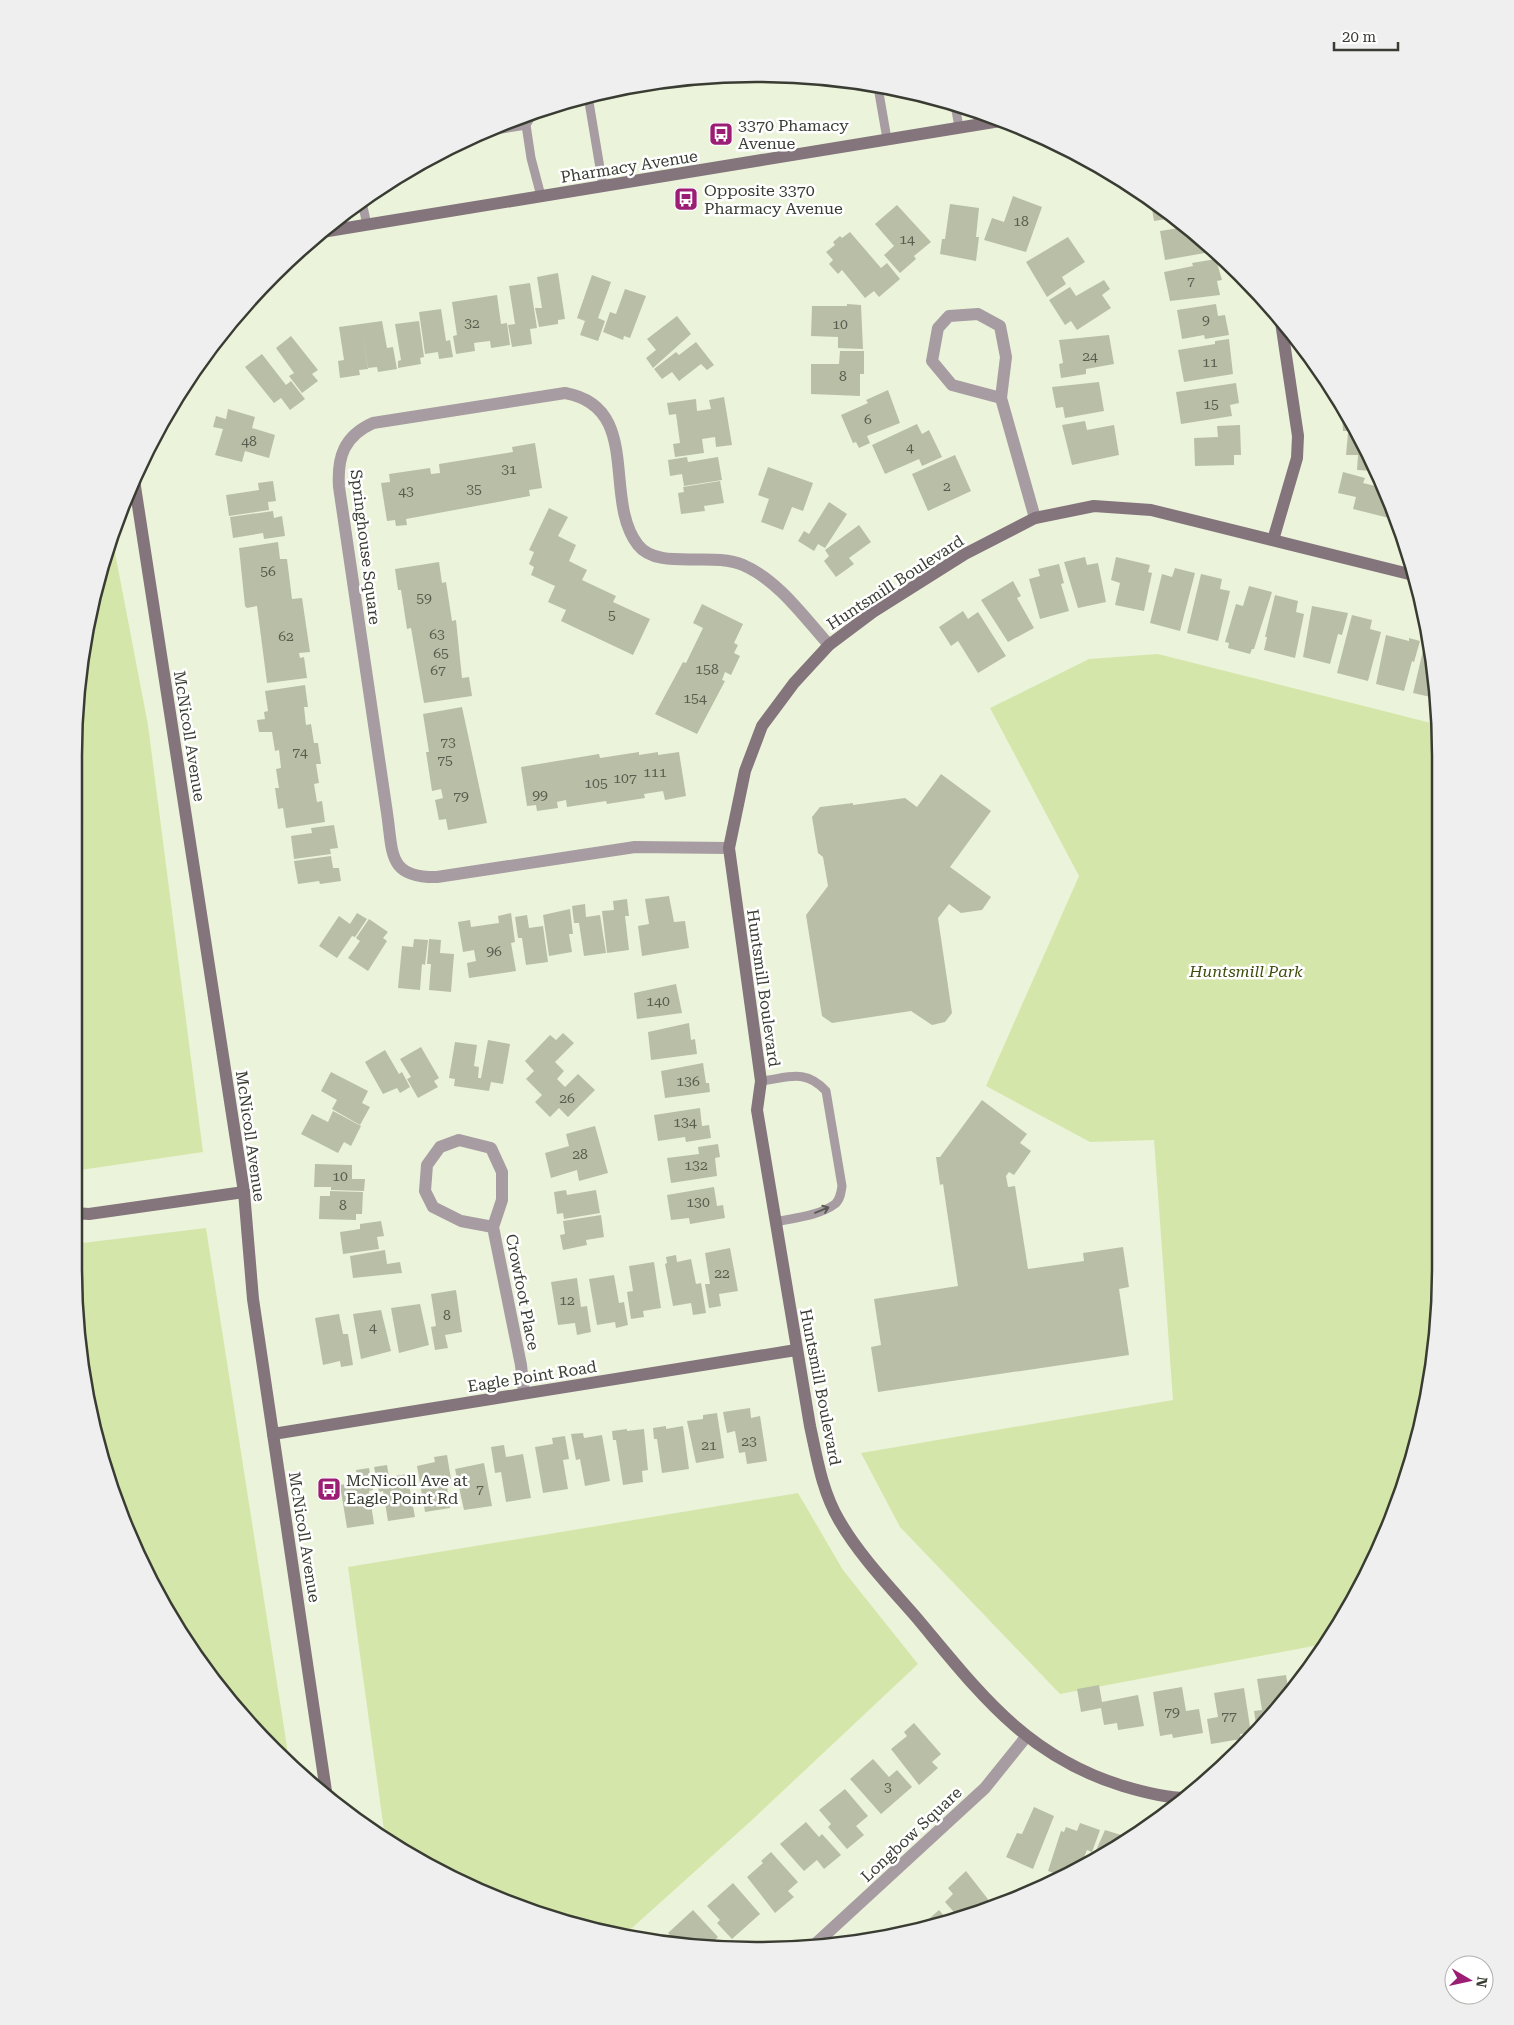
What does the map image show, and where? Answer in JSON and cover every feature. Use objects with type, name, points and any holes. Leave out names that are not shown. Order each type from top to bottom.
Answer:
[{"type":"street","name":"Pharmacy Avenue","points":[[337,230],[987,123]]},
{"type":"street","points":[[1001,398],[952,385],[932,360],[938,328],[949,316],[978,314],[1000,326],[1006,357],[1001,398],[1034,518]]},
{"type":"street","points":[[1273,540],[1297,458],[1298,436],[1283,335]]},
{"type":"street","name":"Springhouse Square","points":[[729,848],[635,847],[445,876],[411,874],[399,868],[394,859],[385,804],[339,487],[339,460],[348,442],[359,430],[373,423],[565,393],[581,396],[596,404],[608,419],[614,440],[626,523],[632,537],[640,547],[658,558],[726,559],[743,564],[773,584],[828,645]]},
{"type":"street","name":"McNicoll Avenue","points":[[136,494],[244,1192],[253,1299],[325,1786]]},
{"type":"street","name":"Huntsmill Boulevard","points":[[1176,1797],[1147,1793],[1104,1780],[1056,1757],[1026,1737],[968,1678],[859,1550],[838,1518],[820,1474],[796,1350],[775,1222],[757,1110],[761,1082],[729,848],[745,770],[762,726],[794,683],[828,645],[873,612],[965,554],[1034,518],[1094,506],[1151,510],[1406,573]]},
{"type":"street","name":"Crowfoot Place","points":[[493,1227],[461,1221],[433,1207],[425,1191],[427,1165],[440,1147],[458,1140],[491,1148],[502,1172],[502,1200],[493,1227],[521,1365],[524,1393]]},
{"type":"street","points":[[82,1214],[244,1192]]},
{"type":"street","name":"Eagle Point Road","points":[[273,1434],[796,1350]]},
{"type":"street","name":"Longbow Square","points":[[821,1939],[985,1788],[1026,1737]]},
{"type":"lane","points":[[879,93],[887,139]]},
{"type":"lane","points":[[589,103],[603,186]]},
{"type":"lane","points":[[956,113],[959,127]]},
{"type":"lane","points":[[519,126],[526,125],[541,196]]},
{"type":"lane","points":[[364,209],[367,225]]},
{"type":"lane","points":[[761,1082],[796,1074],[816,1081],[826,1091],[842,1186],[840,1197],[836,1204],[819,1212],[775,1222]]},
{"type":"green space","points":[[115,551],[148,725],[203,1152],[82,1170],[82,757],[84,713],[95,625]]},
{"type":"green space","name":"Huntsmill Park","points":[[1158,654],[1430,723],[1432,1268],[1426,1356],[1419,1400],[1409,1443],[1396,1485],[1362,1566],[1316,1645],[1060,1694],[900,1527],[861,1453],[1173,1400],[1154,1140],[1090,1142],[986,1086],[1079,876],[990,708],[1089,659]]},
{"type":"green space","points":[[206,1228],[288,1752],[250,1713],[196,1643],[152,1566],[134,1526],[118,1485],[105,1443],[95,1400],[84,1312],[82,1243]]},
{"type":"green space","points":[[798,1493],[843,1570],[918,1664],[752,1820],[629,1931],[625,1930],[582,1920],[540,1907],[499,1891],[459,1873],[384,1830],[348,1567]]},
{"type":"building","points":[[1013,196],[1042,207],[1026,252],[984,240],[992,218],[1004,222]]},
{"type":"building","points":[[950,204],[979,208],[976,237],[979,237],[976,261],[940,254],[942,239],[945,239]]},
{"type":"building","points":[[897,205],[931,242],[914,256],[916,259],[900,273],[884,255],[894,246],[875,224]]},
{"type":"building","points":[[1152,211],[1164,219],[1154,221]]},
{"type":"building","points":[[1176,228],[1205,253],[1165,260],[1160,231]]},
{"type":"building","points":[[850,232],[881,268],[887,263],[900,279],[879,297],[874,291],[865,298],[842,270],[838,274],[829,264],[833,260],[826,252],[835,245],[833,242],[840,236],[842,238]]},
{"type":"building","points":[[1068,237],[1085,262],[1062,277],[1066,284],[1047,297],[1026,262]]},
{"type":"building","points":[[1212,260],[1218,265],[1222,280],[1217,281],[1220,295],[1170,301],[1164,272],[1193,266],[1192,263]]},
{"type":"building","points":[[558,273],[565,319],[558,320],[558,324],[539,327],[535,308],[542,308],[537,277]]},
{"type":"building","points":[[592,275],[611,282],[598,318],[605,321],[598,341],[580,335],[585,321],[577,318]]},
{"type":"building","points":[[1104,280],[1110,289],[1102,295],[1111,308],[1077,330],[1071,321],[1065,325],[1049,300],[1070,287],[1076,296]]},
{"type":"building","points":[[530,283],[537,328],[530,329],[532,344],[512,347],[508,325],[515,324],[509,286]]},
{"type":"building","points":[[625,289],[646,296],[630,338],[624,336],[623,340],[603,332],[610,312],[616,314]]},
{"type":"building","points":[[497,295],[501,324],[507,323],[510,345],[491,348],[490,341],[474,343],[475,351],[456,354],[453,336],[457,335],[452,302]]},
{"type":"building","points":[[847,304],[861,305],[863,349],[838,348],[838,337],[811,336],[812,306],[847,306]]},
{"type":"building","points":[[1216,304],[1218,316],[1225,315],[1229,335],[1205,339],[1204,335],[1182,339],[1177,310]]},
{"type":"building","points":[[441,309],[446,341],[450,340],[453,357],[439,359],[438,352],[425,354],[419,312]]},
{"type":"building","points":[[677,316],[691,334],[653,368],[646,358],[656,350],[647,339]]},
{"type":"building","points":[[382,321],[387,348],[393,347],[397,369],[378,372],[377,367],[368,368],[362,332],[368,369],[359,370],[360,375],[340,378],[338,361],[344,360],[339,327]]},
{"type":"building","points":[[419,321],[424,357],[420,358],[421,364],[398,368],[398,361],[401,360],[395,324]]},
{"type":"building","points":[[1109,335],[1114,364],[1086,369],[1086,374],[1061,378],[1059,364],[1063,363],[1059,340]]},
{"type":"building","points":[[291,336],[318,370],[312,374],[318,381],[302,393],[289,376],[294,373],[276,348]]},
{"type":"building","points":[[1229,339],[1233,374],[1184,382],[1178,350],[1215,344],[1215,341]]},
{"type":"building","points":[[696,342],[714,365],[707,370],[701,364],[679,381],[672,372],[662,379],[654,369],[676,352],[679,355]]},
{"type":"building","points":[[840,351],[864,351],[864,374],[860,374],[860,396],[811,394],[811,364],[839,364]]},
{"type":"building","points":[[262,354],[286,385],[291,381],[305,399],[290,410],[281,398],[274,403],[245,367]]},
{"type":"building","points":[[1099,382],[1104,411],[1065,418],[1063,407],[1056,408],[1052,387]]},
{"type":"building","points":[[1236,383],[1239,403],[1230,405],[1232,416],[1181,424],[1176,392]]},
{"type":"building","points":[[888,390],[900,423],[867,436],[870,443],[859,448],[856,442],[853,443],[841,415],[868,403],[866,400]]},
{"type":"building","points":[[724,397],[732,445],[716,447],[715,437],[702,439],[704,453],[675,457],[673,444],[680,443],[676,414],[669,415],[667,403],[696,399],[697,411],[711,409],[709,400]]},
{"type":"building","points":[[228,409],[255,417],[252,428],[275,435],[269,458],[245,451],[242,462],[215,455],[223,429],[213,427],[216,416],[226,419]]},
{"type":"building","points":[[1085,421],[1087,430],[1114,425],[1119,455],[1072,465],[1062,425]]},
{"type":"building","points":[[1342,423],[1347,431],[1343,431]]},
{"type":"building","points":[[917,424],[922,434],[929,430],[942,457],[922,466],[919,459],[885,474],[872,445]]},
{"type":"building","points":[[1240,425],[1241,455],[1234,455],[1234,465],[1195,466],[1194,438],[1218,437],[1217,426]]},
{"type":"building","points":[[1348,433],[1367,471],[1357,470],[1358,455],[1346,455]]},
{"type":"building","points":[[535,443],[542,488],[529,490],[530,496],[406,519],[407,525],[396,526],[395,520],[387,521],[381,483],[390,482],[389,474],[430,468],[431,474],[440,473],[439,464],[513,452],[512,447]]},
{"type":"building","points":[[955,455],[971,491],[928,511],[912,474]]},
{"type":"building","points":[[687,457],[688,462],[718,457],[722,480],[684,486],[682,474],[670,476],[668,460]]},
{"type":"building","points":[[768,467],[813,483],[803,511],[792,507],[783,530],[761,522],[769,499],[758,495]]},
{"type":"building","points":[[1343,472],[1365,478],[1363,483],[1374,486],[1387,518],[1353,509],[1356,497],[1338,493]]},
{"type":"building","points":[[273,481],[276,501],[268,502],[269,510],[229,516],[226,495],[259,490],[258,483]]},
{"type":"building","points":[[720,481],[724,503],[704,506],[705,511],[681,514],[678,493],[684,492],[683,487]]},
{"type":"building","points":[[829,502],[847,514],[825,548],[818,544],[814,551],[798,541],[804,531],[809,534]]},
{"type":"building","points":[[549,508],[568,517],[558,536],[576,545],[569,561],[587,570],[582,580],[616,596],[613,602],[650,619],[633,655],[561,621],[566,610],[548,602],[555,586],[531,575],[534,567],[529,564],[534,552],[529,550]]},
{"type":"building","points":[[273,511],[274,518],[282,516],[285,536],[264,539],[263,533],[233,538],[230,517]]},
{"type":"building","points":[[859,525],[871,542],[849,558],[854,564],[836,577],[824,561],[829,556],[825,550]]},
{"type":"building","points":[[278,542],[280,559],[287,559],[292,599],[302,598],[310,652],[299,653],[300,658],[304,657],[307,678],[267,683],[257,606],[247,608],[245,606],[239,548]]},
{"type":"building","points":[[1085,557],[1087,565],[1098,563],[1106,602],[1078,608],[1064,562]]},
{"type":"building","points":[[1116,557],[1150,565],[1148,572],[1152,573],[1144,611],[1115,605],[1120,583],[1111,580]]},
{"type":"building","points":[[439,562],[442,583],[446,582],[452,621],[456,620],[462,678],[469,677],[472,696],[424,703],[411,628],[407,629],[401,590],[398,590],[395,569]]},
{"type":"building","points":[[1059,564],[1064,583],[1061,584],[1069,611],[1040,619],[1029,579],[1040,576],[1038,569]]},
{"type":"building","points":[[1175,568],[1195,573],[1180,631],[1150,623],[1162,574],[1172,577]]},
{"type":"building","points":[[1201,574],[1222,579],[1220,589],[1230,591],[1218,641],[1187,633]]},
{"type":"building","points":[[1013,581],[1021,596],[1017,598],[1034,628],[1008,642],[981,600]]},
{"type":"building","points":[[1249,586],[1272,592],[1254,649],[1252,649],[1250,654],[1228,648],[1229,643],[1225,642],[1236,604],[1243,606]]},
{"type":"building","points":[[1275,595],[1298,601],[1296,612],[1304,614],[1295,658],[1264,650],[1267,637],[1265,637]]},
{"type":"building","points":[[702,604],[743,624],[734,643],[738,645],[734,653],[740,656],[731,675],[725,672],[722,680],[725,681],[697,734],[655,714],[683,662],[686,663],[703,628],[693,623]]},
{"type":"building","points":[[1312,606],[1348,613],[1342,635],[1338,634],[1330,664],[1303,657]]},
{"type":"building","points":[[963,611],[968,619],[978,612],[1006,656],[978,673],[958,641],[951,646],[939,627]]},
{"type":"building","points":[[1352,615],[1372,620],[1370,629],[1381,632],[1368,681],[1337,673]]},
{"type":"building","points":[[1386,635],[1409,641],[1409,638],[1420,641],[1414,662],[1412,661],[1404,691],[1376,684]]},
{"type":"building","points":[[1423,650],[1429,697],[1413,693]]},
{"type":"building","points":[[305,685],[308,707],[304,707],[306,725],[311,724],[314,743],[318,743],[321,764],[316,764],[319,783],[314,784],[317,802],[322,801],[325,822],[286,828],[283,808],[278,809],[275,788],[279,788],[276,769],[281,768],[279,750],[275,751],[272,732],[259,732],[257,720],[265,719],[264,712],[268,711],[265,691]]},
{"type":"building","points":[[462,707],[487,823],[448,830],[446,819],[439,820],[435,800],[443,798],[441,789],[432,791],[426,752],[429,752],[423,714]]},
{"type":"building","points":[[639,752],[639,755],[658,752],[658,755],[679,752],[686,796],[665,800],[663,791],[644,794],[645,798],[607,804],[606,801],[567,807],[566,800],[557,802],[558,808],[537,811],[536,805],[527,806],[521,767],[599,754],[600,758]]},
{"type":"building","points":[[941,774],[991,811],[950,867],[991,897],[982,910],[961,913],[949,904],[938,918],[952,1013],[945,1022],[932,1025],[911,1011],[832,1023],[822,1016],[806,915],[828,886],[823,857],[818,853],[812,817],[820,807],[905,798],[917,807]]},
{"type":"building","points":[[334,825],[338,848],[330,849],[331,854],[294,859],[291,836],[312,833],[311,828]]},
{"type":"building","points":[[331,856],[333,868],[339,868],[341,881],[320,884],[319,881],[298,884],[294,861]]},
{"type":"building","points":[[669,896],[674,922],[685,921],[689,948],[642,956],[638,926],[649,924],[645,899]]},
{"type":"building","points":[[627,899],[629,916],[625,916],[629,950],[607,953],[602,911],[614,910],[613,901]]},
{"type":"building","points":[[585,904],[586,917],[600,915],[606,953],[584,956],[579,923],[574,923],[572,906]]},
{"type":"building","points":[[570,909],[573,934],[569,934],[572,952],[549,956],[543,915]]},
{"type":"building","points":[[357,913],[367,919],[355,937],[352,936],[337,958],[319,946],[339,916],[350,924]]},
{"type":"building","points":[[511,913],[515,942],[511,943],[516,971],[469,978],[467,963],[476,961],[474,950],[463,952],[458,922],[470,920],[471,927],[499,923],[498,916]]},
{"type":"building","points":[[527,915],[529,928],[543,926],[548,962],[526,965],[522,938],[518,938],[515,917]]},
{"type":"building","points":[[369,919],[388,932],[383,938],[387,941],[368,971],[348,958],[360,941],[356,938]]},
{"type":"building","points":[[414,939],[428,940],[425,965],[422,964],[420,990],[398,988],[402,946],[413,947]]},
{"type":"building","points":[[429,939],[441,940],[440,953],[454,954],[451,992],[429,990],[431,964],[427,964]]},
{"type":"building","points":[[676,984],[682,1013],[637,1019],[634,993]]},
{"type":"building","points":[[689,1023],[691,1040],[695,1039],[697,1054],[651,1060],[648,1032]]},
{"type":"building","points":[[563,1033],[574,1043],[555,1062],[564,1071],[557,1079],[565,1087],[578,1074],[595,1090],[568,1117],[559,1108],[550,1117],[535,1102],[542,1095],[526,1079],[534,1071],[525,1061],[550,1035],[556,1040]]},
{"type":"building","points":[[488,1040],[510,1044],[503,1084],[491,1082],[489,1091],[454,1086],[455,1079],[449,1078],[455,1042],[477,1045],[474,1066],[479,1067],[478,1078],[481,1078]]},
{"type":"building","points":[[421,1047],[439,1078],[434,1081],[438,1087],[418,1098],[407,1079],[411,1077],[400,1059]]},
{"type":"building","points":[[385,1050],[399,1074],[402,1072],[410,1087],[400,1093],[397,1088],[383,1094],[365,1062]]},
{"type":"building","points":[[703,1063],[706,1083],[709,1083],[710,1092],[665,1098],[661,1071]]},
{"type":"building","points":[[331,1072],[368,1091],[362,1103],[370,1107],[360,1125],[332,1109],[337,1100],[321,1091]]},
{"type":"building","points":[[982,1100],[1027,1134],[1020,1143],[1031,1151],[1014,1175],[1009,1172],[1006,1176],[1008,1187],[1015,1186],[1028,1269],[1084,1261],[1083,1253],[1123,1247],[1129,1287],[1119,1289],[1129,1355],[878,1392],[871,1347],[881,1345],[874,1299],[958,1286],[943,1184],[940,1185],[936,1157],[940,1157]]},
{"type":"building","points":[[700,1108],[702,1126],[709,1125],[711,1138],[686,1142],[685,1137],[658,1141],[654,1115]]},
{"type":"building","points":[[333,1111],[361,1126],[351,1146],[344,1142],[338,1153],[301,1134],[312,1114],[328,1122]]},
{"type":"building","points":[[595,1126],[608,1173],[579,1181],[577,1170],[551,1178],[545,1153],[569,1146],[566,1134]]},
{"type":"building","points":[[718,1144],[720,1157],[715,1158],[717,1176],[671,1183],[667,1158],[699,1154],[698,1147]]},
{"type":"building","points":[[315,1164],[352,1165],[352,1179],[365,1179],[364,1191],[331,1190],[331,1187],[314,1187]]},
{"type":"building","points":[[714,1187],[717,1206],[723,1205],[725,1218],[690,1224],[689,1218],[671,1220],[667,1195]]},
{"type":"building","points":[[566,1190],[567,1195],[596,1190],[600,1213],[564,1219],[563,1213],[557,1214],[554,1192]]},
{"type":"building","points":[[330,1191],[363,1192],[362,1214],[356,1214],[356,1220],[319,1219],[320,1196],[330,1196]]},
{"type":"building","points":[[601,1215],[604,1237],[586,1240],[587,1245],[563,1250],[560,1235],[565,1234],[563,1221]]},
{"type":"building","points":[[381,1221],[384,1236],[377,1237],[379,1249],[343,1254],[340,1232],[360,1229],[360,1224]]},
{"type":"building","points":[[730,1248],[738,1291],[719,1294],[721,1306],[709,1308],[705,1284],[710,1284],[705,1253]]},
{"type":"building","points":[[385,1250],[387,1264],[400,1262],[402,1273],[353,1278],[350,1256]]},
{"type":"building","points":[[676,1255],[677,1262],[691,1259],[696,1284],[701,1283],[706,1313],[693,1315],[691,1303],[673,1306],[665,1264],[667,1263],[666,1257]]},
{"type":"building","points":[[654,1262],[661,1308],[643,1311],[644,1317],[631,1319],[627,1292],[633,1291],[629,1266]]},
{"type":"building","points":[[614,1275],[619,1303],[624,1302],[628,1325],[616,1328],[615,1322],[597,1325],[589,1279]]},
{"type":"building","points":[[577,1278],[581,1307],[587,1306],[591,1332],[577,1335],[575,1323],[558,1325],[551,1282]]},
{"type":"building","points":[[456,1290],[462,1332],[445,1335],[448,1348],[435,1350],[431,1327],[436,1326],[431,1294]]},
{"type":"building","points":[[420,1304],[429,1345],[399,1353],[391,1308]]},
{"type":"building","points":[[381,1310],[391,1351],[361,1359],[353,1314]]},
{"type":"building","points":[[339,1314],[343,1334],[348,1334],[353,1365],[341,1367],[340,1361],[323,1365],[315,1318]]},
{"type":"building","points":[[750,1408],[751,1418],[760,1416],[767,1461],[747,1464],[745,1452],[739,1453],[735,1431],[727,1433],[723,1412]]},
{"type":"building","points":[[717,1413],[724,1458],[696,1463],[687,1421],[703,1419],[703,1415]]},
{"type":"building","points":[[666,1426],[666,1429],[683,1426],[689,1469],[662,1473],[657,1439],[654,1439],[653,1428]]},
{"type":"building","points":[[627,1429],[627,1431],[644,1429],[648,1470],[642,1471],[643,1482],[623,1485],[616,1440],[613,1440],[612,1431]]},
{"type":"building","points":[[583,1433],[584,1438],[602,1435],[610,1481],[585,1486],[580,1459],[576,1460],[571,1434]]},
{"type":"building","points":[[565,1436],[569,1459],[563,1460],[568,1489],[543,1493],[535,1447],[553,1444],[552,1438]]},
{"type":"building","points":[[504,1445],[506,1457],[523,1454],[531,1498],[506,1502],[501,1472],[495,1473],[491,1447]]},
{"type":"building","points":[[447,1455],[451,1479],[446,1479],[450,1508],[425,1512],[417,1466],[435,1462],[434,1457]]},
{"type":"building","points":[[484,1463],[492,1506],[464,1510],[455,1469]]},
{"type":"building","points":[[387,1465],[389,1477],[407,1474],[415,1517],[388,1521],[383,1491],[379,1492],[374,1467]]},
{"type":"building","points":[[369,1468],[373,1490],[369,1491],[374,1524],[347,1528],[340,1485],[358,1482],[356,1470]]},
{"type":"building","points":[[1286,1675],[1288,1684],[1256,1722],[1254,1711],[1262,1710],[1257,1679]]},
{"type":"building","points":[[1099,1685],[1102,1702],[1138,1695],[1144,1726],[1118,1730],[1117,1723],[1104,1725],[1101,1708],[1081,1712],[1077,1689]]},
{"type":"building","points":[[1182,1687],[1186,1711],[1199,1709],[1203,1733],[1173,1738],[1172,1734],[1160,1736],[1153,1692]]},
{"type":"building","points":[[1244,1688],[1250,1728],[1245,1734],[1240,1734],[1239,1739],[1211,1744],[1207,1719],[1218,1717],[1214,1693]]},
{"type":"building","points":[[914,1723],[941,1754],[932,1762],[938,1768],[919,1785],[891,1749],[907,1736],[904,1732]]},
{"type":"building","points":[[873,1759],[889,1777],[897,1770],[912,1787],[881,1814],[850,1779]]},
{"type":"building","points":[[845,1789],[868,1816],[856,1826],[864,1835],[847,1849],[828,1827],[831,1824],[819,1810]]},
{"type":"building","points":[[1034,1807],[1054,1816],[1033,1869],[1006,1857],[1017,1833],[1022,1834]]},
{"type":"building","points":[[806,1822],[819,1837],[822,1834],[841,1855],[824,1869],[817,1860],[804,1871],[780,1844]]},
{"type":"building","points":[[1080,1823],[1100,1830],[1092,1852],[1087,1850],[1084,1857],[1055,1873],[1048,1871],[1061,1831],[1064,1832],[1066,1827],[1077,1831]]},
{"type":"building","points":[[1105,1830],[1121,1835],[1121,1836],[1096,1851]]},
{"type":"building","points":[[771,1852],[798,1882],[788,1891],[794,1897],[775,1913],[747,1877],[763,1863],[761,1861]]},
{"type":"building","points":[[966,1871],[989,1901],[955,1913],[945,1902],[953,1894],[948,1888]]},
{"type":"building","points":[[733,1883],[760,1914],[732,1939],[717,1923],[720,1920],[707,1906]]},
{"type":"building","points":[[693,1910],[718,1937],[713,1941],[672,1937],[668,1933]]},
{"type":"building","points":[[939,1910],[944,1916],[932,1920],[926,1921]]},
{"type":"place","name":"3370 Phamacy Avenue","points":[[721,134]]},
{"type":"place","name":"Opposite 3370 Pharmacy Avenue","points":[[686,199]]},
{"type":"place","name":"McNicoll Ave at Eagle Point Rd","points":[[329,1489]]}]
